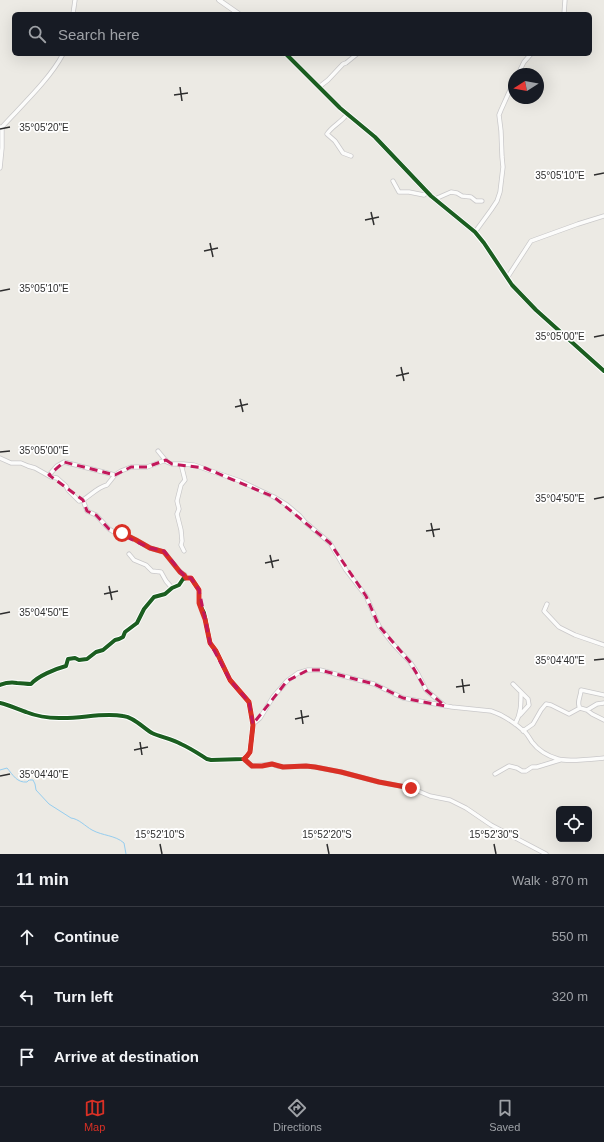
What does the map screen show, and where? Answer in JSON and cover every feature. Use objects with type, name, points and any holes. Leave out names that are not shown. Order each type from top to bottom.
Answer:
[{"type":"street","points":[[73,12],[75,0]]},
{"type":"street","points":[[219,0],[236,12]]},
{"type":"street","points":[[564,12],[565,0]]},
{"type":"street","points":[[0,168],[1,127],[34,93],[56,67],[62,56]]},
{"type":"street","points":[[288,56],[347,114],[375,138],[434,199],[475,232],[507,278],[536,310],[604,371]]},
{"type":"street","points":[[319,87],[343,64],[355,56]]},
{"type":"street","points":[[521,68],[530,56]]},
{"type":"street","points":[[475,232],[497,201],[500,192],[503,167],[502,131],[499,115],[508,94]]},
{"type":"street","points":[[347,114],[341,121],[329,130],[328,134],[343,153],[351,156]]},
{"type":"street","points":[[393,181],[399,192],[424,195],[427,192]]},
{"type":"street","points":[[434,199],[450,192],[471,197],[476,201],[482,201]]},
{"type":"street","points":[[507,278],[534,238],[604,216]]},
{"type":"street","points":[[158,451],[172,464],[194,465],[240,480],[274,497],[296,512],[332,547],[346,570],[366,596],[379,626],[410,662],[426,690],[445,706]]},
{"type":"street","points":[[0,458],[11,463],[21,463],[60,480],[80,501],[107,485],[115,475],[121,471],[131,467],[143,467],[166,460]]},
{"type":"street","points":[[49,475],[57,466],[64,462],[115,475]]},
{"type":"street","points":[[181,464],[184,480],[177,502],[179,510],[177,514],[181,530],[182,548],[184,551]]},
{"type":"street","points":[[0,703],[48,717],[62,718],[112,714],[125,716],[154,734],[180,743],[207,759],[216,761],[244,759],[250,752],[253,724],[250,706],[247,699],[230,680],[216,651],[210,643],[205,619],[199,603],[199,590],[191,578],[186,578],[164,552],[150,548],[125,534],[114,532],[109,529],[96,515],[87,511],[83,500]]},
{"type":"street","points":[[129,554],[134,560],[146,565],[152,571],[161,572],[172,588]]},
{"type":"street","points":[[0,685],[15,682],[31,684],[48,672],[58,670],[66,666],[68,659],[75,658],[85,660],[89,658],[115,640],[123,637],[125,632],[131,629],[138,621],[144,609],[154,598],[165,594],[172,588],[179,585],[183,579],[186,578]]},
{"type":"street","points":[[547,604],[544,611],[559,627],[575,635],[604,645]]},
{"type":"street","points":[[253,724],[260,718],[273,697],[287,681],[298,673],[308,670],[320,670],[374,684],[403,698],[445,706],[491,711],[515,724],[538,748],[560,760]]},
{"type":"street","points":[[514,684],[528,700],[529,705],[519,716],[515,724]]},
{"type":"street","points":[[580,708],[578,706],[578,702],[580,699],[581,690],[604,695]]},
{"type":"street","points":[[519,716],[521,692]]},
{"type":"street","points":[[587,710],[597,704],[604,703]]},
{"type":"street","points":[[523,731],[534,724],[541,710],[546,704],[569,714],[580,708],[587,710],[604,720]]},
{"type":"street","points":[[495,774],[509,766],[526,771],[532,767],[537,767],[560,760],[604,758]]},
{"type":"street","points":[[244,759],[252,766],[272,764],[283,767],[306,766],[341,772],[379,782],[411,788],[430,796],[447,799],[466,808],[491,825],[546,854]]},
{"type":"highlighted area","points":[[166,460],[172,464],[205,468],[274,497],[330,543],[366,596],[379,626],[410,662],[426,690],[445,706],[403,698],[374,684],[320,670],[308,670],[287,681],[253,724],[249,702],[230,680],[210,643],[199,590],[191,578],[186,578],[164,551],[150,548],[109,529],[96,515],[87,511],[83,500],[49,475],[64,462],[115,475],[131,467],[147,467]]},
{"type":"waterway","points":[[0,770],[7,768],[20,781],[27,782],[29,780],[33,780],[36,790],[49,804],[92,830],[120,840],[124,843],[126,854]]},
{"type":"cycle path","points":[[288,56],[340,108],[375,137],[431,196],[475,232],[512,285],[536,310],[604,371]]},
{"type":"cycle path","points":[[0,685],[6,683],[31,684],[47,673],[66,666],[68,659],[87,659],[96,652],[103,650],[115,640],[123,637],[125,632],[137,623],[144,609],[154,597],[165,594],[172,588],[179,585],[183,579],[191,578],[199,590],[199,603],[204,613],[210,643],[216,651],[230,680],[249,702],[253,725],[250,752],[244,759],[211,760],[178,742],[152,733],[135,720],[127,717],[107,715],[51,718],[34,715],[0,703]]},
{"type":"route","points":[[122,533],[153,550],[163,551],[186,578],[191,578],[199,590],[199,603],[205,619],[210,643],[216,651],[230,680],[249,702],[253,725],[250,752],[244,759],[246,762],[252,766],[272,764],[283,767],[315,767],[411,788]]}]
